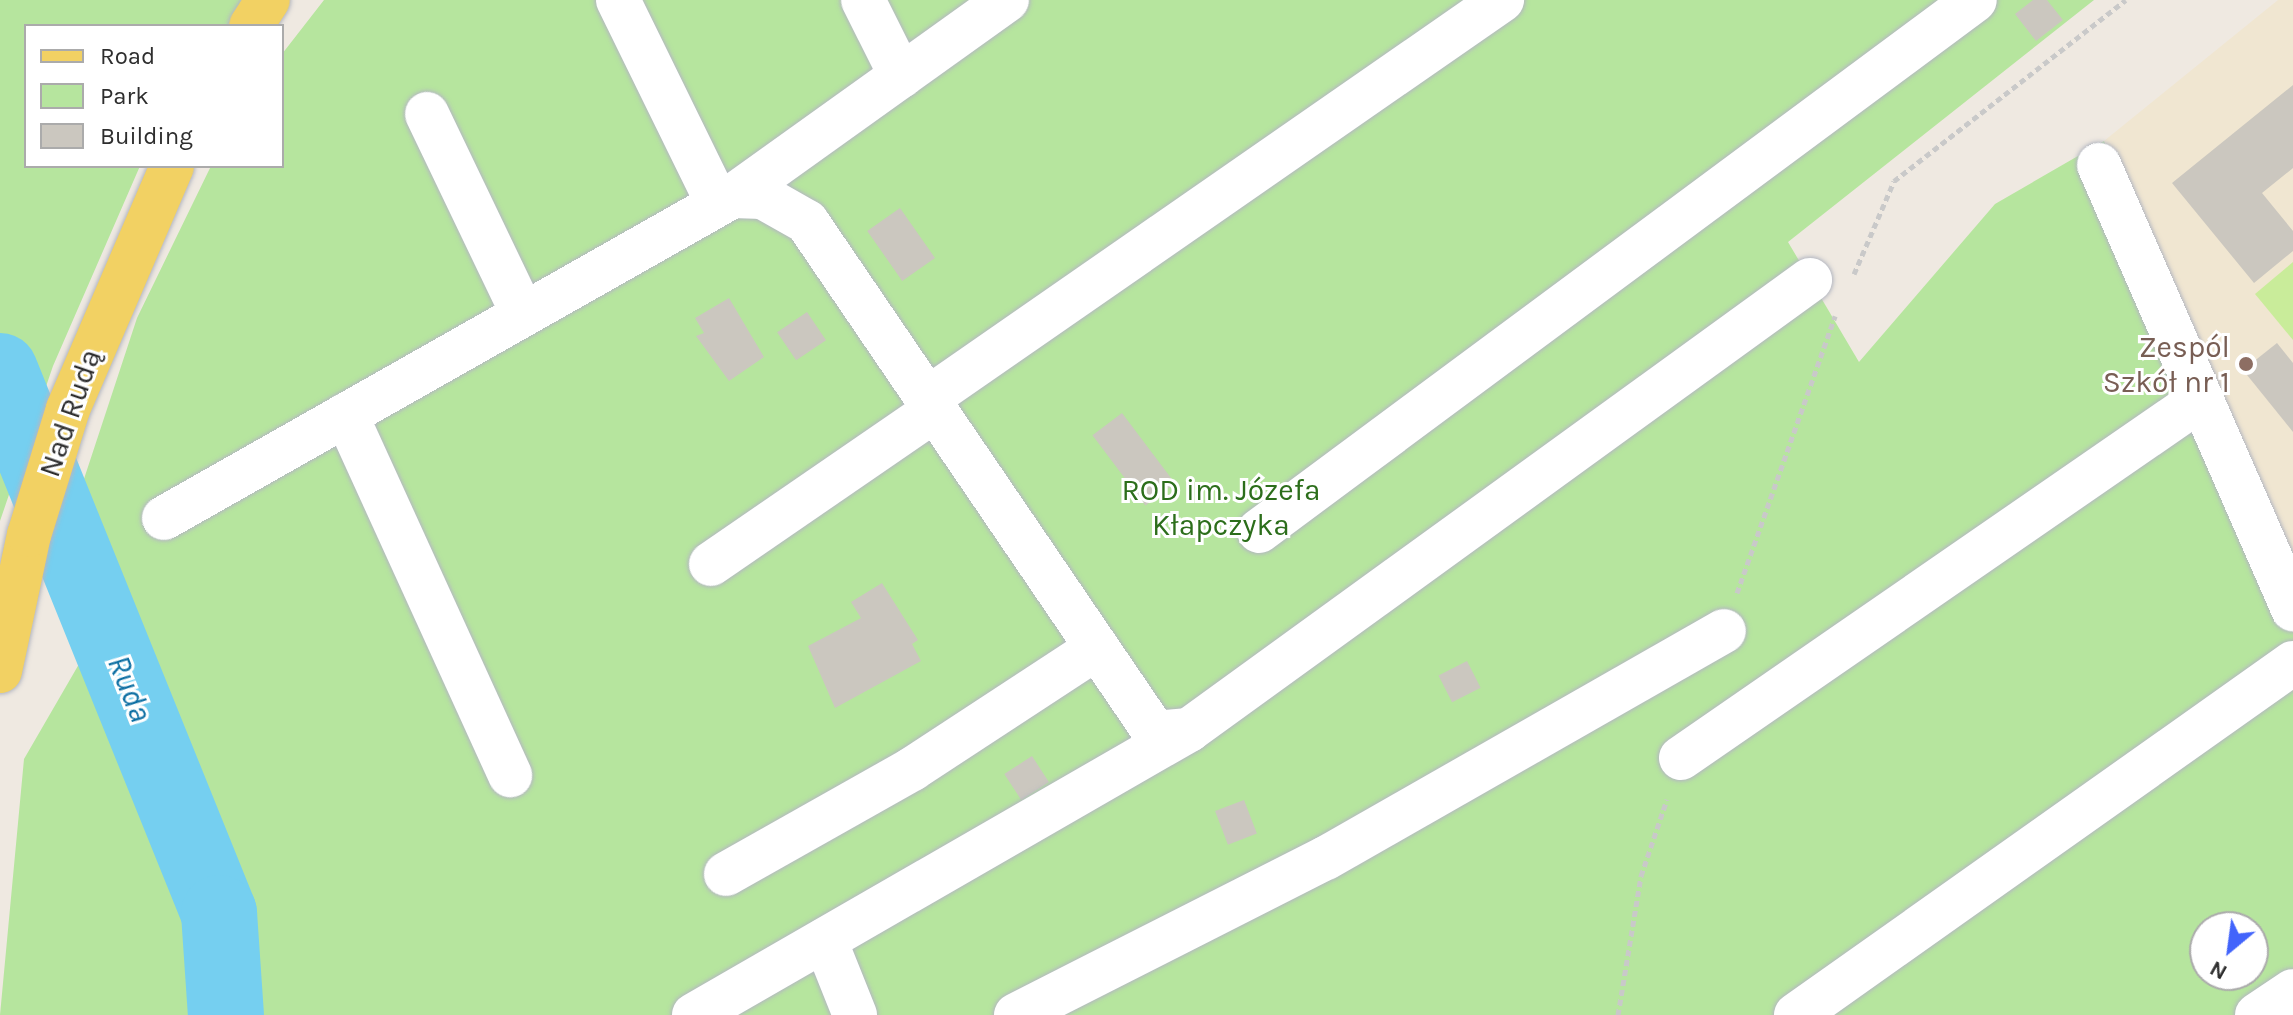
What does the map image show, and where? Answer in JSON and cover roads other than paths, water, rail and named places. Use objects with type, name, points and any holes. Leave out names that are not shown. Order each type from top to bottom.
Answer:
[{"type":"main road","points":[[252,24],[268,0]]},
{"type":"main road","name":"Nad Rudą","points":[[0,671],[29,535],[68,409],[171,168]]},
{"type":"lane","points":[[618,0],[725,200]]},
{"type":"lane","points":[[863,0],[901,76]]},
{"type":"lane","points":[[164,518],[725,200],[1007,0]]},
{"type":"lane","points":[[711,564],[1502,0]]},
{"type":"lane","points":[[1259,531],[1975,0]]},
{"type":"lane","points":[[427,114],[523,314]]},
{"type":"lane","points":[[2099,165],[2293,610]]},
{"type":"lane","points":[[725,200],[763,197],[807,222],[1155,733],[1189,730]]},
{"type":"lane","points":[[694,1015],[1189,730],[1834,287]]},
{"type":"lane","points":[[1681,758],[2201,399]]},
{"type":"lane","points":[[346,415],[510,775]]},
{"type":"lane","points":[[1016,1015],[1326,858],[1724,631]]},
{"type":"lane","points":[[726,874],[912,769],[1097,648]]},
{"type":"lane","points":[[1796,1015],[2293,663]]},
{"type":"lane","points":[[825,940],[855,1015]]},
{"type":"lane","points":[[2257,1015],[2293,991]]},
{"type":"waterway","name":"Ruda","points":[[0,371],[219,913],[226,1015]]},
{"type":"place","name":"Zespól Szkół nr 1","points":[[2246,364]]},
{"type":"park label","name":"ROD im. Józefa Kłapczyka","points":[[1221,507]]}]
